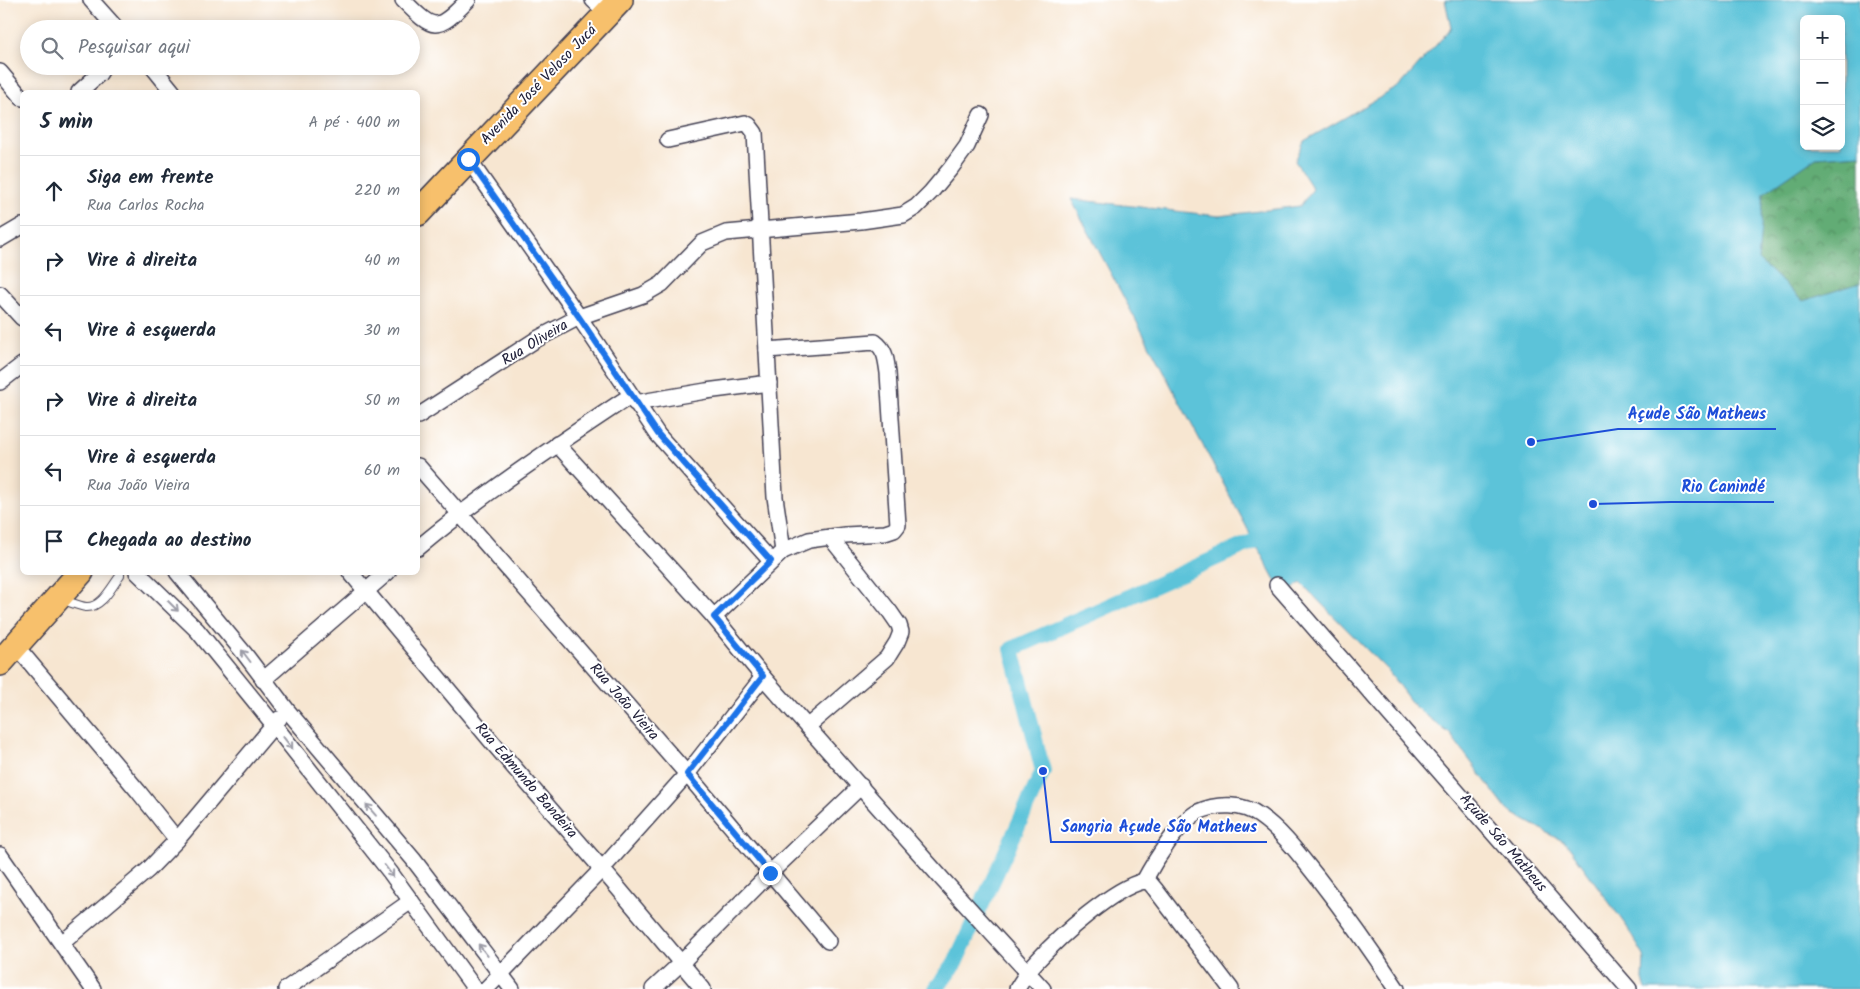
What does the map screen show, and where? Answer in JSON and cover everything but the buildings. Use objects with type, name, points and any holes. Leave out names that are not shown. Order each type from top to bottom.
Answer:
[{"type":"main road","name":"Avenida José Veloso Jucá","points":[[420,211],[607,5]]},
{"type":"main road","points":[[8,654],[78,575]]},
{"type":"street","points":[[90,0],[109,20]]},
{"type":"street","points":[[403,0],[424,21],[438,24],[447,20],[468,0]]},
{"type":"street","points":[[0,72],[20,96]]},
{"type":"street","points":[[81,90],[98,75]]},
{"type":"street","points":[[159,75],[171,90]]},
{"type":"street","name":"Rua Oliveira","points":[[420,415],[537,339],[579,317],[643,295],[662,284],[702,243],[711,239],[726,233],[861,221],[903,215],[916,207],[951,168],[966,146],[981,114]]},
{"type":"street","points":[[668,140],[738,124],[749,125],[753,128],[769,383],[777,556]]},
{"type":"street","points":[[468,159],[579,317],[658,434],[777,556]]},
{"type":"street","points":[[0,240],[20,227]]},
{"type":"street","points":[[0,294],[20,316]]},
{"type":"street","points":[[714,617],[777,556],[809,540],[885,533],[894,530],[898,524],[886,354],[882,347],[875,342],[767,350]]},
{"type":"street","points":[[0,382],[20,367]]},
{"type":"street","points":[[420,546],[458,514],[557,444],[633,399],[769,383]]},
{"type":"street","points":[[557,444],[714,617],[763,676],[943,880],[1043,989]]},
{"type":"street","name":"Rua João Vieira","points":[[420,468],[687,774],[828,941]]},
{"type":"street","points":[[808,726],[887,658],[898,642],[901,632],[899,625],[890,612],[830,537]]},
{"type":"street","points":[[140,575],[197,630],[274,725],[411,901],[476,989]]},
{"type":"street","points":[[179,575],[244,653],[287,710],[413,859],[512,989]]},
{"type":"street","name":"Rua Edmundo Bandeira","points":[[352,575],[703,989]]},
{"type":"street","points":[[263,680],[384,575]]},
{"type":"street","name":"Açude São Matheus","points":[[1277,585],[1629,989]]},
{"type":"street","points":[[8,654],[138,791],[177,840]]},
{"type":"street","points":[[486,989],[602,869],[687,774],[763,676]]},
{"type":"street","points":[[62,943],[134,883],[177,840],[287,710]]},
{"type":"street","points":[[653,989],[682,963],[770,873],[861,786]]},
{"type":"street","points":[[1144,881],[1156,858],[1197,813],[1226,806],[1249,809],[1260,815],[1275,828],[1298,853],[1334,899],[1397,989]]},
{"type":"street","points":[[0,855],[93,989]]},
{"type":"street","points":[[1017,989],[1028,972],[1058,940],[1124,888],[1144,881],[1150,883],[1155,888],[1231,989]]},
{"type":"street","points":[[286,989],[411,901]]},
{"type":"lane","points":[[59,598],[87,607],[96,604],[103,598],[120,575]]},
{"type":"green space","points":[[1860,154],[1860,283],[1803,301],[1758,260],[1764,193],[1816,157]]},
{"type":"water","points":[[1445,0],[1860,0],[1860,154],[1816,157],[1764,193],[1758,260],[1803,301],[1860,283],[1860,989],[1646,989],[1643,980],[1644,956],[1627,927],[1566,843],[1507,810],[1450,734],[1414,706],[1388,671],[1301,583],[1284,593],[1276,582],[1071,199],[1219,216],[1300,206],[1313,189],[1295,161],[1304,141],[1400,86],[1451,28]]},
{"type":"waterway","points":[[936,989],[955,963],[1043,771],[1012,649],[1261,538]]},
{"type":"place","name":"Açude São Matheus","points":[[1531,442]]},
{"type":"place","name":"Rio Canindé","points":[[1593,504]]},
{"type":"place","name":"Sangria Açude São Matheus","points":[[1043,771]]},
{"type":"route","points":[[468,159],[579,317],[635,403],[658,434],[703,487],[771,561],[714,617],[763,676],[687,774],[770,873]]}]
